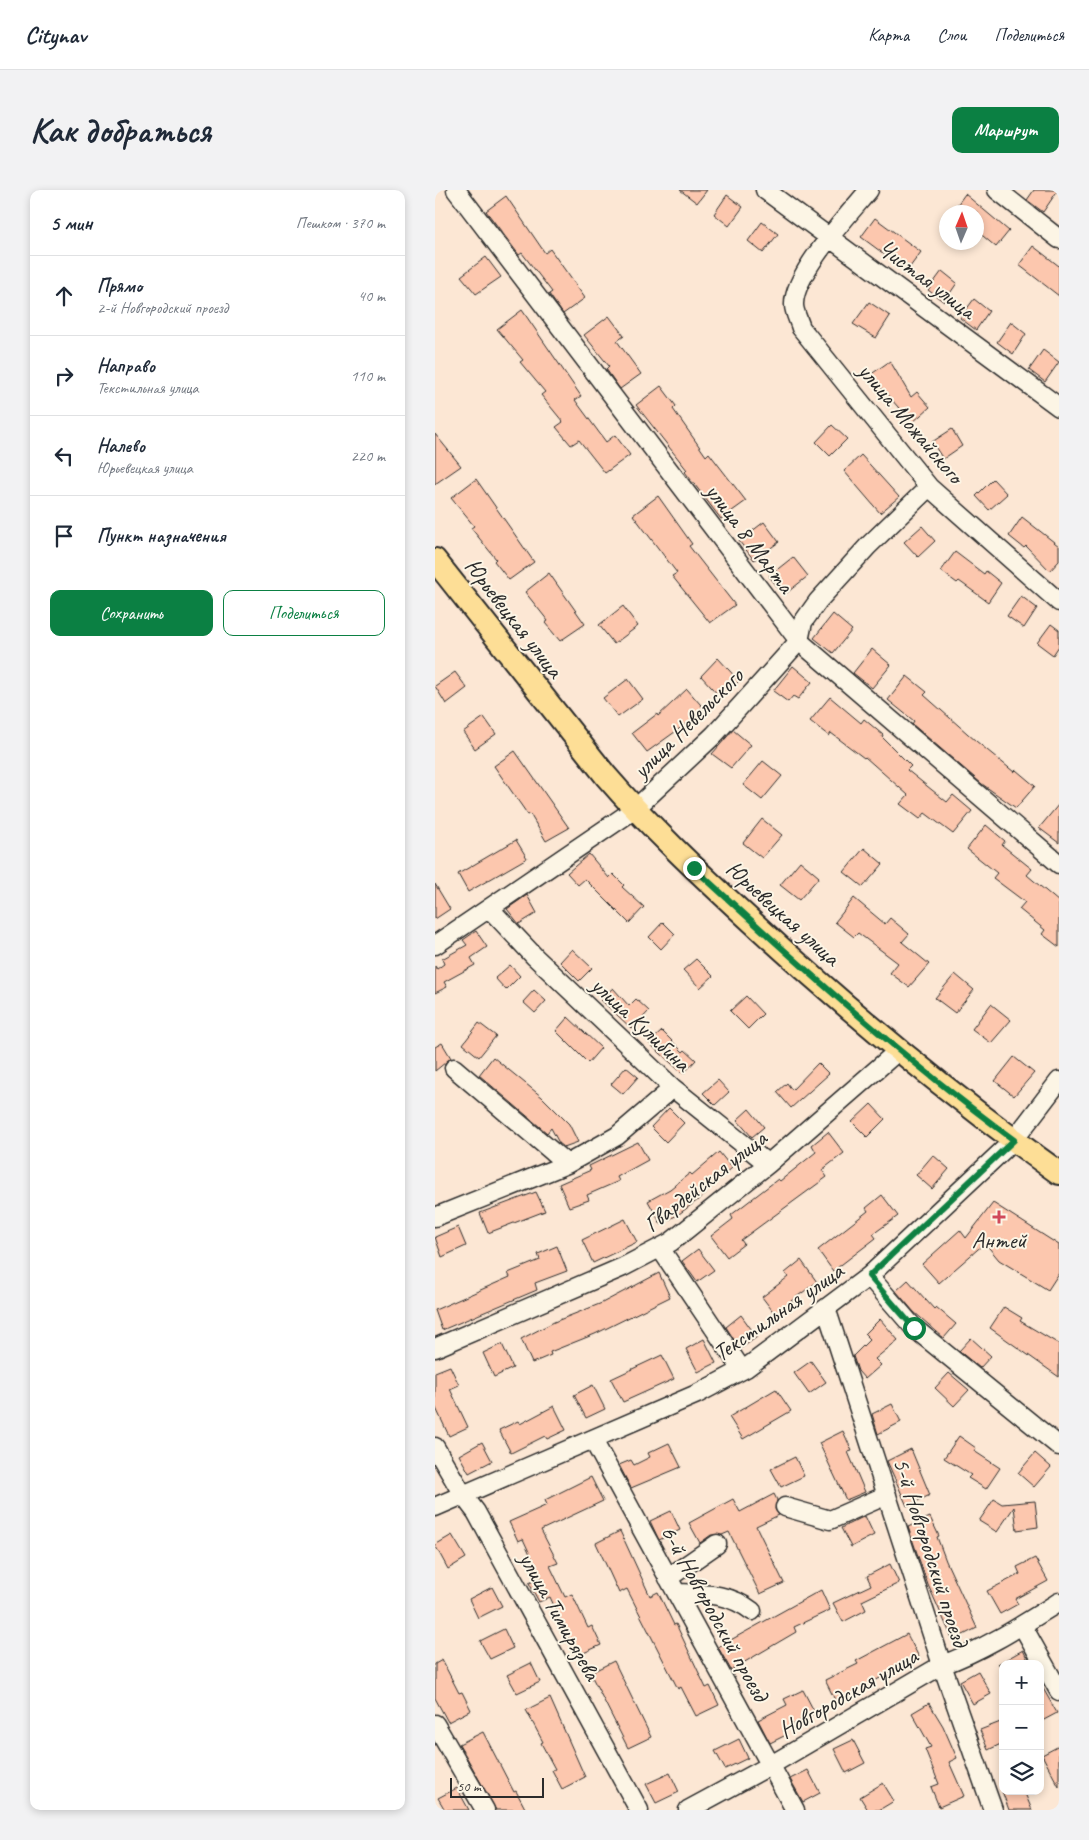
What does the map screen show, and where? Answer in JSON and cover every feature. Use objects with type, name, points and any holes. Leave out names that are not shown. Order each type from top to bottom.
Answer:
[{"type":"main road","name":"Юрьевецкая улица","points":[[435,560],[486,626],[635,809],[788,955],[899,1050],[1059,1173]]},
{"type":"street","name":"улица 8 Марта","points":[[456,190],[799,641],[1059,864]]},
{"type":"street","name":"Чистая улица","points":[[765,190],[1059,407]]},
{"type":"street","points":[[831,237],[869,190]]},
{"type":"street","points":[[997,190],[1059,239]]},
{"type":"street","name":"улица Можайского","points":[[831,237],[799,284],[794,306],[801,328],[929,488],[1059,602]]},
{"type":"street","name":"улица Невельского","points":[[435,945],[635,809],[714,735],[799,641],[803,622],[818,601],[868,546],[929,488]]},
{"type":"street","name":"улица Кулибина","points":[[491,908],[535,957],[673,1088],[768,1164]]},
{"type":"street","name":"Гвардейская улица","points":[[435,1348],[623,1267],[671,1242],[768,1164],[899,1050]]},
{"type":"street","points":[[454,1068],[567,1164]]},
{"type":"street","name":"Текстильная улица","points":[[435,1507],[697,1394],[742,1370],[869,1276],[1014,1140],[1059,1081]]},
{"type":"street","points":[[435,1216],[567,1164],[617,1136],[673,1088]]},
{"type":"street","points":[[660,1248],[742,1370]]},
{"type":"street","points":[[869,1276],[914,1328],[1059,1446]]},
{"type":"street","name":"5-й Новгородский проезд","points":[[826,1308],[942,1665],[993,1810]]},
{"type":"street","name":"6-й Новгородский проезд","points":[[593,1440],[795,1810]]},
{"type":"street","name":"улица Тимирязева","points":[[435,1447],[463,1495],[476,1512],[639,1810]]},
{"type":"street","points":[[785,1507],[830,1520],[887,1495]]},
{"type":"street","points":[[668,1578],[717,1544]]},
{"type":"street","points":[[677,1593],[718,1594],[739,1601],[751,1611]]},
{"type":"street","name":"Новгородская улица","points":[[688,1810],[771,1765],[942,1665],[964,1657],[1059,1602]]},
{"type":"street","points":[[1022,1625],[1059,1691]]},
{"type":"street","points":[[435,1724],[485,1810]]},
{"type":"building","points":[[680,190],[707,190],[697,203]]},
{"type":"building","points":[[1034,190],[1058,190],[1043,212],[1027,200]]},
{"type":"building","points":[[965,194],[978,205],[957,205]]},
{"type":"building","points":[[727,195],[743,207],[729,226],[714,214]]},
{"type":"building","points":[[506,196],[545,253],[550,249],[585,298],[563,314],[549,294],[552,292],[522,253],[519,255],[486,211]]},
{"type":"building","points":[[984,210],[1009,231],[996,247],[984,237]]},
{"type":"building","points":[[875,218],[921,252],[907,271],[861,237]]},
{"type":"building","points":[[762,222],[778,234],[763,253],[748,241]]},
{"type":"building","points":[[1033,246],[1059,266],[1059,296],[1019,265]]},
{"type":"building","points":[[486,257],[501,277],[476,294],[461,276]]},
{"type":"building","points":[[942,271],[957,283],[944,302],[928,290]]},
{"type":"building","points":[[974,299],[989,311],[976,330],[960,318]]},
{"type":"building","points":[[869,302],[890,316],[876,338],[853,324]]},
{"type":"building","points":[[522,310],[581,396],[575,400],[606,442],[615,435],[630,455],[605,473],[579,440],[571,445],[556,427],[563,422],[541,395],[545,392],[520,362],[523,360],[497,329]]},
{"type":"building","points":[[609,316],[624,336],[617,341],[641,374],[620,389],[606,369],[609,366],[584,335]]},
{"type":"building","points":[[1011,322],[1026,334],[1013,354],[997,342]]},
{"type":"building","points":[[1043,350],[1059,362],[1045,382],[1029,370]]},
{"type":"building","points":[[890,361],[911,397],[917,392],[930,407],[912,423],[870,375]]},
{"type":"building","points":[[661,386],[676,406],[673,409],[706,456],[709,453],[746,501],[721,519],[685,472],[687,470],[636,405]]},
{"type":"building","points":[[832,425],[847,439],[830,456],[816,442]]},
{"type":"building","points":[[952,429],[962,446],[943,459],[932,442]]},
{"type":"building","points":[[435,434],[461,466],[435,484]]},
{"type":"building","points":[[861,455],[899,497],[880,513],[844,471]]},
{"type":"building","points":[[476,479],[534,562],[509,580],[494,561],[496,559],[471,528],[474,526],[451,498]]},
{"type":"building","points":[[993,479],[1007,494],[989,510],[976,496]]},
{"type":"building","points":[[658,496],[692,544],[689,546],[735,605],[710,623],[672,576],[677,573],[633,515]]},
{"type":"building","points":[[1022,517],[1059,546],[1059,561],[1050,571],[1026,546],[1024,548],[1009,536]]},
{"type":"building","points":[[764,522],[779,542],[754,560],[739,541]]},
{"type":"building","points":[[922,526],[935,541],[918,557],[904,542]]},
{"type":"building","points":[[955,552],[984,574],[986,571],[1001,583],[988,602],[959,581],[957,583],[941,571]]},
{"type":"building","points":[[793,557],[808,576],[784,595],[769,576]]},
{"type":"building","points":[[549,573],[585,624],[560,641],[545,623],[548,621],[525,592]]},
{"type":"building","points":[[1021,596],[1037,608],[1024,628],[1007,616]]},
{"type":"building","points":[[623,606],[638,626],[614,644],[599,625]]},
{"type":"building","points":[[833,614],[852,630],[833,653],[814,638]]},
{"type":"building","points":[[1051,624],[1059,630],[1059,646],[1053,655],[1037,643]]},
{"type":"building","points":[[872,649],[891,665],[872,688],[853,673]]},
{"type":"building","points":[[718,658],[739,681],[721,698],[701,676]]},
{"type":"building","points":[[793,666],[812,682],[798,699],[793,696],[788,702],[773,691]]},
{"type":"building","points":[[455,672],[467,688],[446,704],[435,686]]},
{"type":"building","points":[[907,676],[927,692],[924,695],[976,741],[1014,772],[1016,770],[1035,786],[1016,808],[982,784],[912,724],[914,721],[888,700]]},
{"type":"building","points":[[628,679],[643,699],[618,717],[603,698]]},
{"type":"building","points":[[687,689],[707,712],[690,729],[686,724],[647,752],[632,733],[657,714],[658,716]]},
{"type":"building","points":[[830,697],[861,723],[864,719],[883,735],[882,737],[911,766],[907,770],[947,802],[953,795],[972,811],[953,834],[925,813],[920,819],[900,804],[908,795],[865,757],[831,733],[829,736],[810,721]]},
{"type":"building","points":[[484,717],[496,734],[475,749],[463,732]]},
{"type":"building","points":[[733,730],[751,745],[731,768],[712,754]]},
{"type":"building","points":[[515,751],[569,828],[546,841],[530,814],[528,815],[494,766]]},
{"type":"building","points":[[763,761],[782,776],[762,800],[743,785]]},
{"type":"building","points":[[1059,804],[1059,843],[1039,828]]},
{"type":"building","points":[[762,819],[782,835],[762,858],[743,843]]},
{"type":"building","points":[[986,825],[1005,841],[1002,845],[1032,869],[1027,875],[1059,902],[1059,947],[1042,934],[1045,930],[1019,909],[1025,902],[993,878],[997,873],[967,849]]},
{"type":"building","points":[[516,840],[527,858],[468,892],[458,874]]},
{"type":"building","points":[[864,848],[883,864],[863,887],[844,872]]},
{"type":"building","points":[[589,854],[609,878],[613,874],[624,885],[622,887],[644,907],[629,923],[585,879],[578,885],[567,873]]},
{"type":"building","points":[[800,861],[819,877],[799,900],[780,885]]},
{"type":"building","points":[[435,884],[450,909],[435,919]]},
{"type":"building","points":[[527,895],[537,913],[519,924],[507,909]]},
{"type":"building","points":[[854,898],[885,924],[890,918],[909,934],[902,942],[929,964],[909,987],[890,973],[898,963],[858,933],[854,937],[835,922]]},
{"type":"building","points":[[663,922],[675,934],[661,949],[649,937]]},
{"type":"building","points":[[476,931],[487,947],[471,958],[475,965],[444,982],[447,987],[435,993],[435,966],[437,969],[444,964],[442,959],[467,945],[463,940]]},
{"type":"building","points":[[572,949],[592,968],[579,981],[560,962]]},
{"type":"building","points":[[696,959],[713,976],[700,988],[683,970]]},
{"type":"building","points":[[510,965],[520,976],[506,990],[495,978]]},
{"type":"building","points":[[955,974],[974,990],[955,1013],[935,998]]},
{"type":"building","points":[[613,988],[629,1006],[636,999],[649,1011],[632,1029],[600,999]]},
{"type":"building","points":[[534,990],[546,1001],[535,1013],[523,1002]]},
{"type":"building","points":[[746,996],[763,1014],[748,1029],[730,1011]]},
{"type":"building","points":[[991,1004],[1011,1020],[991,1043],[972,1029]]},
{"type":"building","points":[[568,1017],[601,1048],[588,1063],[556,1031]]},
{"type":"building","points":[[479,1023],[496,1036],[479,1057],[463,1044]]},
{"type":"building","points":[[662,1031],[683,1052],[685,1050],[696,1060],[683,1074],[649,1043]]},
{"type":"building","points":[[442,1043],[451,1058],[435,1071],[435,1047]]},
{"type":"building","points":[[493,1057],[542,1097],[569,1124],[578,1142],[564,1147],[559,1143],[551,1128],[547,1133],[479,1075]]},
{"type":"building","points":[[1014,1057],[1034,1073],[1014,1096],[995,1081]]},
{"type":"building","points":[[818,1063],[829,1074],[791,1108],[777,1092],[787,1083],[792,1090]]},
{"type":"building","points":[[626,1067],[638,1077],[623,1094],[611,1084]]},
{"type":"building","points":[[718,1080],[729,1092],[715,1105],[703,1093]]},
{"type":"building","points":[[871,1104],[885,1119],[867,1137],[852,1122]]},
{"type":"building","points":[[669,1108],[684,1123],[666,1142],[651,1127]]},
{"type":"building","points":[[749,1109],[764,1127],[752,1137],[737,1120]]},
{"type":"building","points":[[828,1132],[844,1153],[822,1170],[827,1177],[741,1240],[744,1244],[727,1257],[711,1236],[733,1219],[731,1215],[778,1179],[780,1181],[816,1152],[812,1145]]},
{"type":"building","points":[[638,1142],[648,1160],[617,1177],[619,1181],[587,1195],[589,1200],[569,1207],[559,1184],[591,1170],[589,1166]]},
{"type":"building","points":[[719,1152],[732,1168],[705,1191],[706,1194],[679,1214],[661,1224],[648,1201],[670,1189],[690,1173],[692,1175]]},
{"type":"building","points":[[933,1155],[949,1169],[932,1189],[916,1175]]},
{"type":"building","points":[[536,1192],[545,1211],[488,1233],[480,1213]]},
{"type":"building","points":[[882,1195],[898,1216],[873,1234],[876,1238],[833,1271],[818,1250],[868,1211],[866,1208]]},
{"type":"building","points":[[993,1203],[1059,1245],[1059,1273],[1048,1290],[999,1260],[985,1243],[939,1283],[922,1264],[960,1230],[966,1238]]},
{"type":"building","points":[[625,1219],[637,1242],[593,1263],[582,1240]]},
{"type":"building","points":[[458,1227],[466,1246],[442,1257],[435,1237]]},
{"type":"building","points":[[557,1246],[567,1271],[535,1283],[537,1290],[442,1330],[435,1310],[510,1277],[508,1273],[540,1260],[538,1254]]},
{"type":"building","points":[[698,1249],[714,1270],[697,1282],[682,1261]]},
{"type":"building","points":[[801,1260],[817,1282],[791,1301],[795,1305],[778,1318],[762,1297],[788,1277],[785,1273]]},
{"type":"building","points":[[659,1273],[670,1297],[595,1334],[550,1352],[551,1355],[532,1363],[521,1339],[554,1322],[602,1303]]},
{"type":"building","points":[[908,1280],[934,1309],[936,1307],[956,1324],[944,1338],[914,1312],[896,1291]]},
{"type":"building","points":[[1004,1307],[1022,1318],[1020,1321],[1059,1344],[1059,1377],[990,1328]]},
{"type":"building","points":[[741,1315],[757,1337],[740,1349],[726,1327]]},
{"type":"building","points":[[880,1319],[898,1340],[875,1359],[881,1365],[865,1379],[858,1371],[853,1356],[870,1339],[865,1334]]},
{"type":"building","points":[[971,1338],[991,1356],[980,1368],[959,1351]]},
{"type":"building","points":[[704,1339],[716,1363],[698,1372],[686,1349]]},
{"type":"building","points":[[502,1344],[513,1368],[494,1377],[483,1353]]},
{"type":"building","points":[[662,1355],[674,1379],[623,1402],[611,1379]]},
{"type":"building","points":[[811,1361],[826,1382],[809,1394],[794,1373]]},
{"type":"building","points":[[450,1366],[459,1385],[450,1389],[468,1427],[449,1436],[435,1406],[435,1372]]},
{"type":"building","points":[[949,1373],[969,1390],[954,1406],[935,1388]]},
{"type":"building","points":[[593,1385],[605,1409],[586,1418],[574,1395]]},
{"type":"building","points":[[776,1389],[791,1411],[743,1439],[729,1417]]},
{"type":"building","points":[[892,1404],[901,1422],[878,1434],[872,1414]]},
{"type":"building","points":[[554,1406],[566,1430],[547,1439],[545,1436],[511,1453],[499,1430],[518,1421],[520,1424]]},
{"type":"building","points":[[843,1431],[852,1451],[848,1452],[865,1492],[846,1500],[819,1443]]},
{"type":"building","points":[[959,1436],[976,1448],[974,1451],[1000,1468],[986,1489],[968,1478],[971,1475],[944,1458]]},
{"type":"building","points":[[482,1442],[492,1461],[469,1473],[459,1455]]},
{"type":"building","points":[[669,1443],[681,1467],[631,1488],[619,1465],[631,1460],[634,1465],[650,1457],[648,1453]]},
{"type":"building","points":[[911,1449],[930,1495],[907,1506],[887,1461]]},
{"type":"building","points":[[1035,1453],[1051,1467],[1034,1487],[1018,1473]]},
{"type":"building","points":[[795,1457],[804,1476],[781,1487],[771,1469]]},
{"type":"building","points":[[591,1477],[603,1501],[541,1530],[558,1563],[550,1566],[565,1597],[572,1594],[588,1628],[592,1626],[601,1645],[577,1656],[550,1597],[539,1602],[529,1583],[541,1578],[523,1539],[518,1541],[509,1522],[547,1505],[545,1500]]},
{"type":"building","points":[[774,1494],[777,1500],[775,1509],[779,1515],[756,1526],[784,1583],[760,1594],[729,1532],[722,1535],[711,1535],[700,1543],[689,1523],[733,1499],[740,1512]]},
{"type":"building","points":[[994,1499],[1002,1504],[1035,1501],[1038,1527],[1017,1530],[1014,1507],[997,1532],[979,1521]]},
{"type":"building","points":[[671,1511],[680,1530],[659,1540],[650,1521]]},
{"type":"building","points":[[865,1516],[874,1535],[851,1547],[841,1528]]},
{"type":"building","points":[[930,1517],[939,1536],[937,1537],[946,1561],[977,1628],[953,1640],[928,1585],[908,1527]]},
{"type":"building","points":[[620,1531],[650,1596],[658,1592],[674,1625],[676,1624],[706,1688],[710,1686],[719,1705],[696,1716],[681,1687],[678,1689],[627,1589],[619,1593],[596,1543]]},
{"type":"building","points":[[452,1535],[466,1558],[448,1569],[435,1545]]},
{"type":"building","points":[[1035,1558],[1048,1581],[1015,1599],[1018,1604],[1000,1614],[987,1591],[1020,1574],[1017,1567]]},
{"type":"building","points":[[890,1564],[899,1583],[862,1601],[866,1610],[843,1622],[833,1603],[871,1585],[867,1576]]},
{"type":"building","points":[[492,1587],[502,1606],[478,1618],[469,1599]]},
{"type":"building","points":[[821,1590],[830,1610],[794,1627],[796,1632],[731,1670],[718,1647]]},
{"type":"building","points":[[504,1629],[513,1648],[490,1659],[480,1641]]},
{"type":"building","points":[[907,1634],[919,1657],[854,1692],[855,1694],[837,1704],[825,1680],[858,1664],[856,1661]]},
{"type":"building","points":[[1023,1650],[1028,1660],[1005,1660]]},
{"type":"building","points":[[442,1660],[459,1693],[462,1692],[471,1710],[448,1722],[435,1698],[435,1664]]},
{"type":"building","points":[[614,1661],[651,1737],[628,1748],[590,1673]]},
{"type":"building","points":[[531,1663],[540,1682],[517,1693],[507,1675]]},
{"type":"building","points":[[978,1671],[991,1694],[973,1704],[960,1681]]},
{"type":"building","points":[[803,1690],[815,1713],[783,1730],[786,1735],[770,1743],[758,1720],[787,1705],[784,1699]]},
{"type":"building","points":[[1044,1690],[1057,1713],[1044,1720]]},
{"type":"building","points":[[550,1698],[585,1777],[562,1789],[552,1770],[555,1769],[541,1743],[543,1742],[526,1710]]},
{"type":"building","points":[[929,1703],[943,1726],[957,1758],[949,1762],[964,1796],[939,1807],[931,1787],[939,1784],[925,1749],[931,1747],[912,1713]]},
{"type":"building","points":[[999,1723],[999,1745],[988,1750],[980,1730]]},
{"type":"building","points":[[483,1732],[514,1792],[516,1791],[526,1810],[496,1810],[459,1744]]},
{"type":"building","points":[[739,1739],[748,1758],[725,1769],[715,1751]]},
{"type":"building","points":[[853,1740],[865,1763],[846,1773],[834,1749]]},
{"type":"building","points":[[1059,1746],[1059,1787],[1044,1759],[1044,1754]]},
{"type":"building","points":[[808,1770],[820,1793],[803,1802],[790,1779]]},
{"type":"building","points":[[670,1773],[679,1792],[656,1803],[646,1784]]},
{"type":"building","points":[[883,1783],[894,1801],[879,1810],[868,1810],[860,1797]]},
{"type":"building","points":[[457,1788],[469,1810],[445,1810],[438,1798]]},
{"type":"building","points":[[1003,1795],[1026,1795],[1032,1810],[1009,1810]]},
{"type":"place","name":"Антей","points":[[999,1217]]},
{"type":"route","points":[[694,868],[788,955],[899,1050],[1014,1140],[869,1276],[914,1328]]}]
